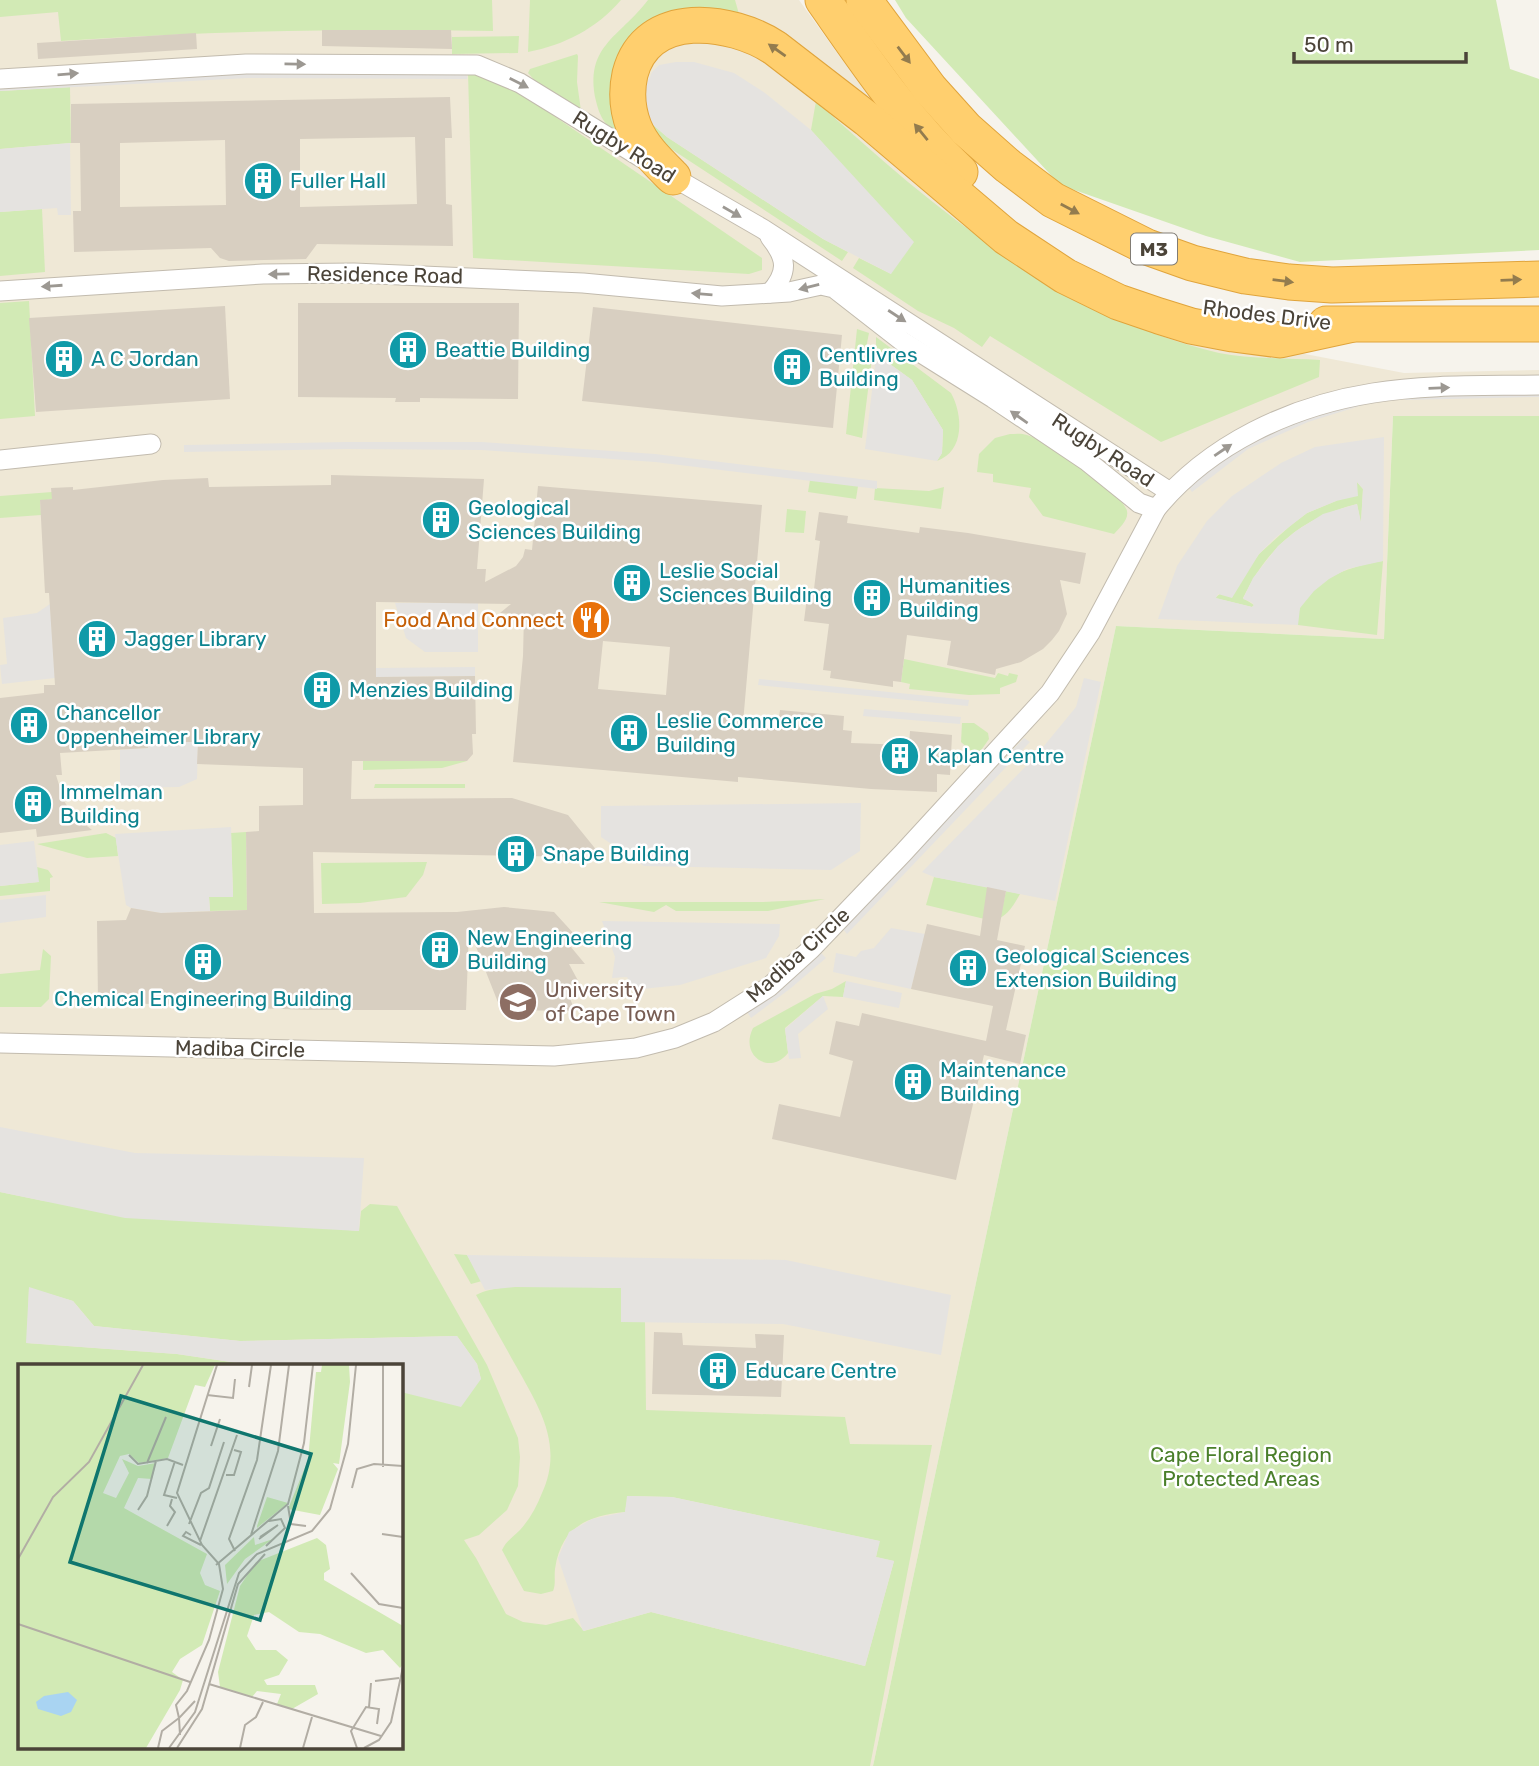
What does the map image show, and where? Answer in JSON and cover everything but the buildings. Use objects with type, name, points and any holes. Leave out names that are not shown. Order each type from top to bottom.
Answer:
[{"type":"highway","name":"Rhodes Drive","points":[[823,0],[932,146],[989,200],[1040,238],[1112,276],[1191,305],[1271,319],[1349,325],[1539,324]]},
{"type":"highway","name":"Rhodes Drive","points":[[864,0],[930,89],[966,129],[1008,166],[1053,200],[1147,247],[1245,276],[1289,282],[1332,285],[1539,279]]},
{"type":"highway","points":[[673,177],[653,157],[635,128],[627,98],[632,66],[637,55],[653,38],[674,29],[716,25],[761,39],[775,48],[867,119],[1006,237],[1065,276],[1118,302],[1191,326],[1280,340],[1349,325]]},
{"type":"street","name":"Rugby Road","points":[[0,79],[246,64],[477,65],[520,83],[763,229],[1170,492]]},
{"type":"street","points":[[763,229],[776,245],[784,264],[779,282],[770,293]]},
{"type":"street","name":"Residence Road","points":[[0,290],[263,274],[354,273],[583,283],[722,296],[770,293]]},
{"type":"street","name":"Rugby Road","points":[[770,293],[821,285],[834,288],[902,341],[1087,461],[1139,503],[1156,509]]},
{"type":"street","name":"Madiba Circle","points":[[0,1043],[554,1056],[636,1048],[675,1038],[714,1022],[769,986],[819,940],[904,853],[1050,692],[1102,612],[1156,509],[1170,492],[1205,463],[1242,438],[1289,416],[1328,402],[1413,388],[1539,385]]},
{"type":"street","points":[[0,460],[151,443]]},
{"type":"shaded area","name":"University of Cape Town","points":[[0,0],[799,0],[879,111],[911,175],[1180,330],[1404,373],[1539,370],[1539,416],[1393,416],[1384,639],[1116,626],[873,1766],[268,1766],[402,1748],[402,1364],[18,1364],[0,1703]]},
{"type":"shaded area","points":[[694,62],[734,73],[765,93],[811,130],[914,242],[891,274],[823,239],[667,137],[651,123],[645,106],[646,86],[652,72],[659,65]]},
{"type":"shaded area","points":[[468,69],[467,79],[248,78],[0,91],[0,83],[75,76]]},
{"type":"shaded area","points":[[70,143],[71,215],[58,215],[57,208],[0,212],[0,149]]},
{"type":"shaded area","points":[[876,357],[912,380],[943,430],[942,453],[937,461],[865,449]]},
{"type":"shaded area","points":[[1539,389],[1539,397],[1405,400],[1404,394]]},
{"type":"shaded area","points":[[1364,399],[1363,405],[1308,422],[1248,449],[1192,492],[1188,486],[1245,442],[1306,415]]},
{"type":"shaded area","points":[[1384,437],[1383,561],[1347,569],[1329,579],[1314,591],[1300,608],[1298,625],[1158,619],[1177,566],[1207,521],[1232,496],[1281,463],[1315,447]],"holes":[[[1357,482],[1363,489],[1361,522],[1357,504],[1323,514],[1278,546],[1253,578],[1243,599],[1251,602],[1254,605],[1252,607],[1216,598],[1218,594],[1232,598],[1259,554],[1307,513],[1336,501],[1358,496]]]},
{"type":"shaded area","points":[[482,442],[655,454],[877,481],[877,489],[655,462],[482,450],[184,452],[184,445]]},
{"type":"shaded area","points":[[395,603],[478,603],[478,652],[425,652],[406,638]]},
{"type":"shaded area","points":[[50,604],[55,678],[2,684],[0,665],[7,664],[3,618],[37,613]]},
{"type":"shaded area","points":[[475,667],[475,676],[376,677],[376,668]]},
{"type":"shaded area","points":[[1084,678],[1101,682],[1055,901],[934,877],[922,872],[1034,758],[1076,707]]},
{"type":"shaded area","points":[[759,679],[969,700],[968,706],[758,685]]},
{"type":"shaded area","points":[[864,709],[961,717],[960,724],[863,716]]},
{"type":"shaded area","points":[[170,723],[170,742],[198,742],[197,779],[179,787],[120,788],[120,750],[148,748],[147,724]]},
{"type":"shaded area","points":[[1024,738],[1030,742],[847,934],[843,929]]},
{"type":"shaded area","points":[[861,803],[860,851],[831,870],[644,866],[601,837],[601,806]]},
{"type":"shaded area","points":[[231,827],[233,897],[209,897],[210,911],[161,913],[126,905],[115,834]]},
{"type":"shaded area","points":[[34,841],[39,882],[0,886],[0,845]]},
{"type":"shaded area","points":[[46,895],[46,917],[0,923],[0,900]]},
{"type":"shaded area","points":[[602,921],[780,924],[779,936],[766,958],[680,985],[633,990],[627,977],[612,978],[615,957]]},
{"type":"shaded area","points":[[891,928],[925,934],[911,989],[833,972],[836,953],[856,957],[861,951],[874,948]]},
{"type":"shaded area","points":[[821,953],[826,958],[751,1018],[747,1012],[786,985]]},
{"type":"shaded area","points":[[846,981],[902,993],[899,1008],[843,997]]},
{"type":"shaded area","points":[[823,996],[828,1009],[798,1034],[801,1058],[789,1059],[785,1029]]},
{"type":"shaded area","points":[[0,1127],[135,1153],[364,1158],[359,1231],[125,1218],[0,1192]]},
{"type":"shaded area","points":[[467,1255],[786,1260],[951,1295],[941,1355],[783,1324],[621,1322],[621,1288],[515,1287],[485,1290]]},
{"type":"shaded area","points":[[29,1287],[73,1301],[94,1326],[240,1341],[457,1336],[477,1364],[481,1379],[461,1407],[402,1392],[402,1364],[244,1364],[177,1354],[26,1343]]},
{"type":"shaded area","points":[[627,1496],[672,1497],[880,1541],[876,1557],[894,1561],[865,1666],[651,1612],[583,1631],[558,1558],[569,1532],[592,1519],[625,1512]]},
{"type":"green space","points":[[0,0],[492,0],[493,31],[277,31],[61,41],[58,12],[0,17]]},
{"type":"green space","points":[[530,0],[621,0],[601,19],[579,34],[528,52]]},
{"type":"green space","points":[[648,0],[735,0],[739,14],[665,23],[627,136],[610,127],[600,114],[596,101],[595,67],[607,44]]},
{"type":"green space","points":[[895,0],[1496,0],[1510,69],[1539,79],[1539,250],[1300,262],[1206,236],[1060,185],[906,18]]},
{"type":"green space","points":[[519,36],[518,53],[452,54],[452,37]]},
{"type":"green space","points":[[577,54],[581,111],[538,84],[528,73],[530,69]]},
{"type":"green space","points":[[468,72],[513,88],[762,258],[762,270],[749,274],[473,258]]},
{"type":"green space","points":[[70,87],[71,143],[0,149],[0,91]]},
{"type":"green space","points":[[816,101],[953,218],[1053,285],[1106,313],[1161,336],[1219,353],[1320,360],[1319,377],[1161,442],[990,336],[982,347],[954,328],[918,311],[853,268],[859,258],[891,274],[874,201],[811,130]]},
{"type":"green space","points":[[651,123],[667,137],[823,239],[848,252],[842,261],[656,139]]},
{"type":"green space","points":[[42,209],[45,272],[0,276],[0,212]]},
{"type":"green space","points":[[29,301],[35,416],[0,419],[0,303]]},
{"type":"green space","points":[[857,329],[869,333],[865,353],[872,358],[862,438],[846,434]]},
{"type":"green space","points":[[876,337],[951,393],[958,412],[959,432],[953,449],[937,461],[942,453],[943,430],[912,380],[876,357]]},
{"type":"green space","name":"Cape Floral Region Protected Areas","points":[[1393,416],[1539,416],[1539,1766],[873,1766],[1116,626],[1384,639]]},
{"type":"green space","points":[[1025,434],[1037,439],[1099,480],[1112,492],[1127,511],[1127,518],[1114,534],[1043,516],[1029,497],[1031,488],[993,482],[993,474],[977,472],[979,454],[995,438]]},
{"type":"green space","points":[[810,480],[858,486],[856,499],[808,492]]},
{"type":"green space","points":[[1357,482],[1363,489],[1361,524],[1357,504],[1319,517],[1288,537],[1263,564],[1243,598],[1254,605],[1252,607],[1215,598],[1247,571],[1259,554],[1291,525],[1307,513],[1336,501]]},
{"type":"green space","points":[[944,487],[941,509],[874,500],[875,488],[929,491]]},
{"type":"green space","points":[[52,492],[52,499],[40,501],[41,515],[0,518],[0,496]]},
{"type":"green space","points":[[787,509],[806,511],[804,533],[785,532]]},
{"type":"green space","points":[[1383,561],[1377,635],[1298,625],[1299,610],[1306,598],[1324,581],[1347,570]]},
{"type":"green space","points":[[904,659],[995,678],[998,673],[1018,675],[1016,682],[1000,688],[1000,694],[969,695],[909,689],[910,684],[901,682]]},
{"type":"green space","points":[[962,723],[974,723],[988,733],[989,739],[977,756],[961,742]]},
{"type":"green space","points":[[363,761],[467,761],[442,768],[363,770]]},
{"type":"green space","points":[[375,784],[465,784],[465,788],[374,788]]},
{"type":"green space","points":[[246,832],[247,910],[210,911],[209,897],[233,896],[231,833]]},
{"type":"green space","points":[[106,833],[116,838],[118,856],[87,858],[37,844]]},
{"type":"green space","points":[[427,862],[423,875],[406,897],[360,903],[322,904],[321,863]]},
{"type":"green space","points":[[37,867],[48,870],[53,877],[50,878],[50,891],[0,896],[0,886],[38,882]]},
{"type":"green space","points":[[934,877],[987,887],[1002,909],[1006,891],[1020,894],[1006,914],[993,921],[926,905]]},
{"type":"green space","points":[[825,899],[768,911],[676,911],[666,905],[654,912],[599,902],[763,902]]},
{"type":"green space","points":[[43,949],[51,956],[49,999],[41,1007],[0,1007],[0,974],[40,970]]},
{"type":"green space","points":[[846,981],[843,997],[823,996],[785,1028],[788,1053],[781,1060],[765,1063],[758,1060],[750,1047],[753,1028],[815,994]]},
{"type":"green space","points":[[0,1192],[44,1201],[359,1231],[361,1211],[370,1204],[397,1206],[487,1365],[518,1438],[518,1486],[507,1510],[479,1535],[464,1540],[506,1614],[523,1622],[546,1625],[573,1618],[584,1631],[651,1612],[865,1666],[894,1561],[876,1557],[879,1541],[672,1497],[628,1496],[625,1512],[588,1521],[570,1534],[558,1555],[553,1591],[541,1594],[524,1591],[502,1550],[527,1521],[540,1498],[548,1475],[550,1443],[533,1396],[476,1295],[489,1290],[525,1286],[621,1288],[621,1322],[645,1322],[646,1410],[845,1417],[850,1444],[932,1445],[870,1766],[0,1766]]},
{"type":"green space","points":[[454,1254],[467,1255],[482,1281],[471,1284]]},
{"type":"place","name":"Fuller Hall","points":[[263,181]]},
{"type":"place","name":"Beattie Building","points":[[408,350]]},
{"type":"place","name":"A C Jordan","points":[[64,359]]},
{"type":"place","name":"Centlivres Building","points":[[792,367]]},
{"type":"place","name":"Geological Sciences Building","points":[[441,520]]},
{"type":"place","name":"Leslie Social Sciences Building","points":[[632,583]]},
{"type":"place","name":"Humanities Building","points":[[872,598]]},
{"type":"place","name":"Food And Connect","points":[[591,620]]},
{"type":"place","name":"Jagger Library","points":[[97,639]]},
{"type":"place","name":"Menzies Building","points":[[322,690]]},
{"type":"place","name":"Chancellor Oppenheimer Library","points":[[29,725]]},
{"type":"place","name":"Leslie Commerce Building","points":[[629,733]]},
{"type":"place","name":"Kaplan Centre","points":[[900,756]]},
{"type":"place","name":"Immelman Building","points":[[33,804]]},
{"type":"place","name":"Snape Building","points":[[516,854]]},
{"type":"place","name":"New Engineering Building","points":[[440,950]]},
{"type":"place","name":"Chemical Engineering Building","points":[[203,962]]},
{"type":"place","name":"Geological Sciences Extension Building","points":[[968,968]]},
{"type":"place","name":"University of Cape Town","points":[[518,1002]]},
{"type":"place","name":"Maintenance Building","points":[[913,1082]]},
{"type":"place","name":"Educare Centre","points":[[718,1371]]}]
